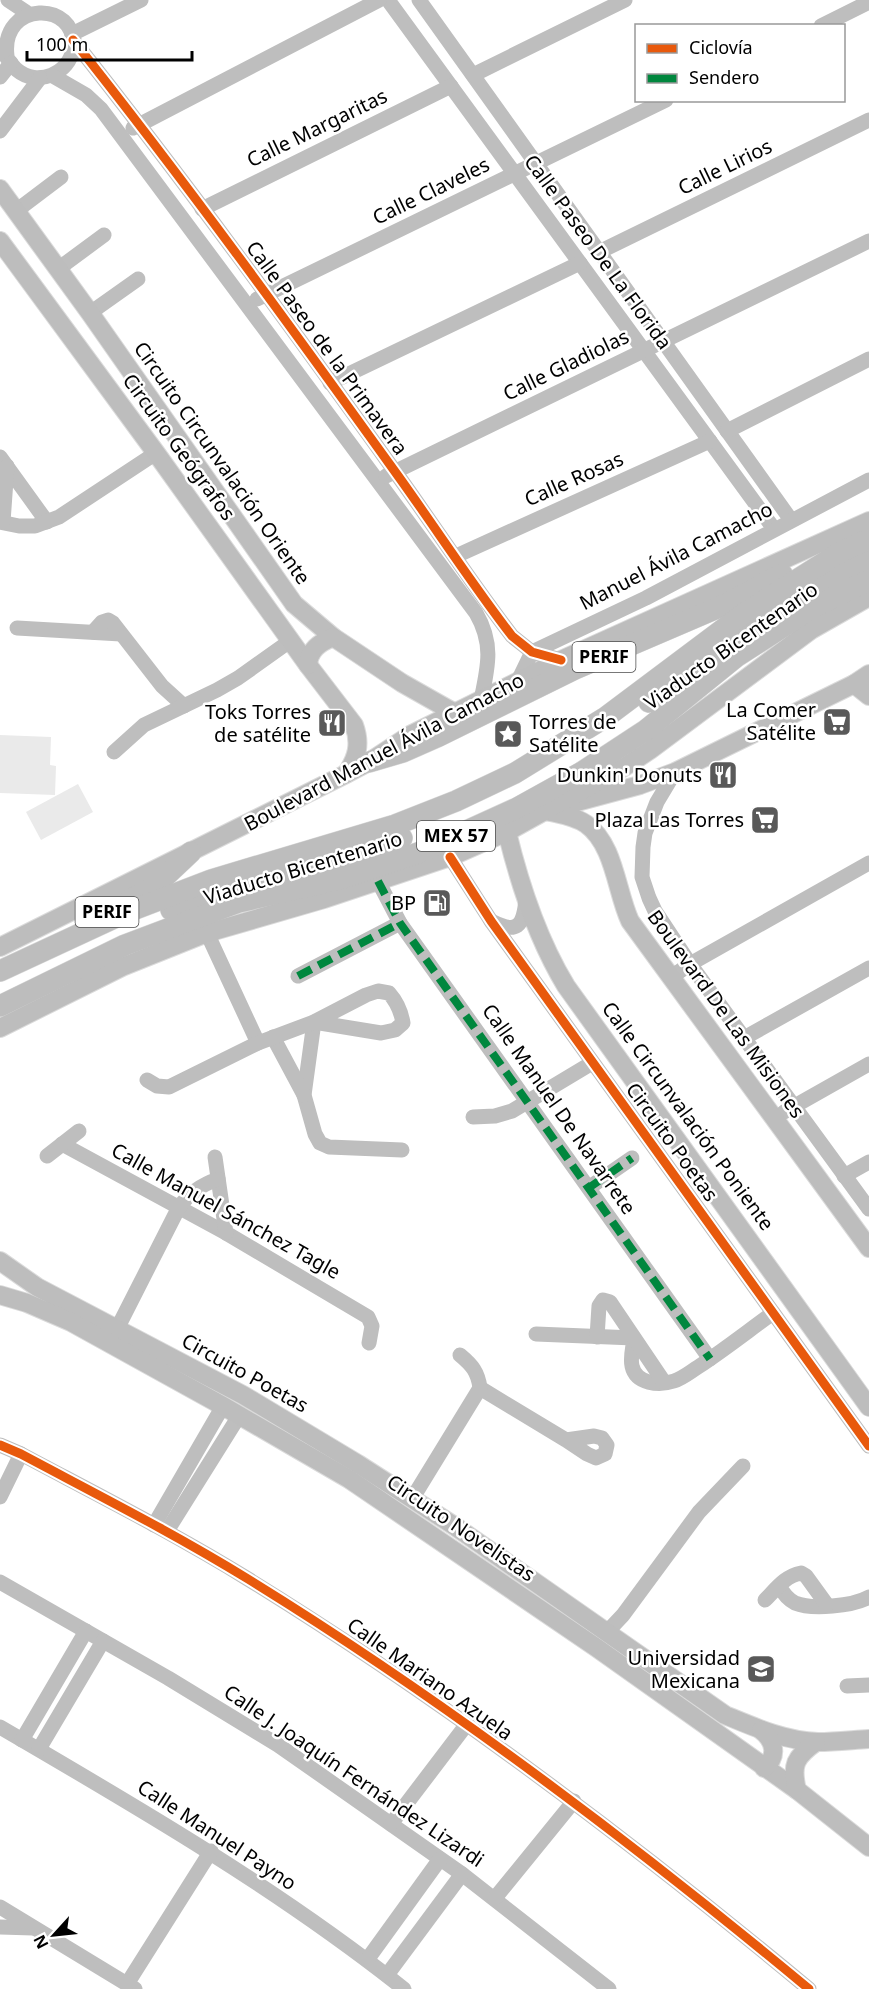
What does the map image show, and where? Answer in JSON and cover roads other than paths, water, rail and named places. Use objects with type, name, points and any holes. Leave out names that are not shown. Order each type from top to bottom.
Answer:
[{"type":"highway","name":"MEX 57","points":[[8,967],[124,913],[211,880],[395,825],[456,801],[515,773],[606,717],[746,612],[869,538]]},
{"type":"highway","name":"PERIF","points":[[369,762],[403,752],[437,737],[575,669],[722,606],[783,574],[839,554]]},
{"type":"highway","name":"Viaducto Bicentenario","points":[[0,984],[126,925],[230,890],[324,864],[408,836],[525,783],[626,720],[795,597],[869,559]]},
{"type":"highway","name":"MEX 57","points":[[0,1006],[125,945],[239,902],[340,879],[418,853],[518,808],[582,772],[646,730],[736,657],[765,638],[814,607],[869,580]]},
{"type":"highway","name":"PERIF","points":[[8,967],[155,886],[191,852]]},
{"type":"main road","name":"Circuito Circunvalación Oriente","points":[[0,189],[294,604],[333,637],[402,683],[455,713]]},
{"type":"main road","name":"Circuito Geógrafos","points":[[0,241],[156,453],[308,666],[354,725],[358,735],[358,750],[346,774]]},
{"type":"main road","name":"Boulevard Manuel Ávila Camacho","points":[[0,947],[346,774],[410,735],[561,660],[869,521]]},
{"type":"main road","points":[[0,1028],[122,967],[207,933],[324,899],[450,857],[507,832],[650,750],[811,630],[869,597]]},
{"type":"main road","points":[[276,620],[287,615],[294,604]]},
{"type":"main road","points":[[308,666],[309,657],[314,649],[321,642],[333,637]]},
{"type":"main road","points":[[546,811],[640,785],[675,772],[861,679],[869,696]]},
{"type":"main road","name":"Boulevard De Las Misiones","points":[[546,811],[575,818],[596,833],[605,848],[630,921],[869,1248]]},
{"type":"main road","name":"Calle Circunvalación Poniente","points":[[507,832],[526,900],[544,946],[566,986],[869,1407]]},
{"type":"main road","name":"Circuito Poetas","points":[[0,1261],[37,1287],[243,1395],[358,1464],[456,1527],[725,1715],[761,1730],[795,1739],[816,1742],[869,1739]]},
{"type":"main road","name":"Circuito Novelistas","points":[[0,1295],[27,1303],[71,1322],[349,1479],[597,1648],[797,1790],[869,1847]]},
{"type":"main road","points":[[761,1730],[769,1738],[773,1749],[771,1760],[764,1768]]},
{"type":"main road","points":[[797,1790],[793,1769],[802,1751],[816,1742]]},
{"type":"street","points":[[0,131],[46,77],[62,70],[73,51],[73,37],[62,19],[46,5],[28,8],[8,0]]},
{"type":"street","points":[[73,37],[141,0]]},
{"type":"street","points":[[120,135],[379,0]]},
{"type":"street","name":"Calle Paseo De La Florida","points":[[388,0],[774,529]]},
{"type":"street","name":"Calle Paseo De La Florida","points":[[419,0],[791,520]]},
{"type":"street","points":[[473,75],[625,0]]},
{"type":"street","points":[[825,24],[867,3]]},
{"type":"street","points":[[0,77],[6,56],[6,34],[14,21],[28,8]]},
{"type":"street","name":"Calle Paseo de la Primavera","points":[[73,37],[202,208],[512,636],[532,652],[561,660]]},
{"type":"street","points":[[6,56],[24,74],[46,77]]},
{"type":"street","name":"Calle Paseo de la Primavera","points":[[46,77],[86,95],[101,109],[483,624],[487,637],[488,654],[481,700]]},
{"type":"street","name":"Calle Margaritas","points":[[202,208],[451,86]]},
{"type":"street","name":"Calle Claveles","points":[[246,304],[662,102]]},
{"type":"street","name":"Calle Lirios","points":[[599,252],[869,120]]},
{"type":"street","points":[[16,210],[61,177]]},
{"type":"street","points":[[58,269],[104,235]]},
{"type":"street","name":"Calle Gladiolas","points":[[378,480],[869,241]]},
{"type":"street","points":[[330,383],[580,263]]},
{"type":"street","points":[[90,313],[138,279]]},
{"type":"street","points":[[727,431],[869,359]]},
{"type":"street","name":"Calle Rosas","points":[[456,556],[710,441]]},
{"type":"street","points":[[3,462],[1,522],[19,526],[35,526],[59,517],[156,453]]},
{"type":"street","points":[[3,462],[48,522]]},
{"type":"street","name":"Manuel Ávila Camacho","points":[[532,652],[646,598],[869,480]]},
{"type":"street","points":[[93,632],[108,620],[117,627],[162,686],[184,706]]},
{"type":"street","points":[[17,628],[121,634]]},
{"type":"street","points":[[114,752],[144,725],[238,678],[290,641]]},
{"type":"street","points":[[517,682],[532,652]]},
{"type":"street","points":[[159,718],[162,686]]},
{"type":"street","name":"Boulevard De Las Misiones","points":[[675,772],[657,802],[645,833],[642,877],[655,911],[690,964],[869,1209]]},
{"type":"street","name":"Circuito Poetas","points":[[450,857],[491,921],[869,1446]]},
{"type":"street","points":[[670,978],[690,964],[869,863]]},
{"type":"street","points":[[618,885],[642,877]]},
{"type":"street","name":"Calle Manuel De Navarrete","points":[[378,881],[400,923],[590,1187],[710,1359]]},
{"type":"street","points":[[491,921],[507,928],[518,926],[523,920],[526,900]]},
{"type":"street","points":[[298,976],[400,923]]},
{"type":"street","points":[[207,933],[258,1043]]},
{"type":"street","points":[[744,1038],[869,968]]},
{"type":"street","points":[[147,1080],[157,1086],[169,1087],[258,1043],[314,1022],[378,991],[389,993],[396,1001],[403,1023],[395,1030],[381,1033],[314,1022]]},
{"type":"street","points":[[304,1095],[314,1022]]},
{"type":"street","points":[[273,1038],[304,1095],[315,1134],[320,1143],[329,1147],[402,1150]]},
{"type":"street","points":[[473,1118],[495,1116],[512,1111],[592,1062]]},
{"type":"street","points":[[774,1118],[869,1064]]},
{"type":"street","points":[[47,1156],[79,1131]]},
{"type":"street","name":"Calle Manuel Sánchez Tagle","points":[[62,1144],[226,1233],[368,1317],[372,1326],[369,1343]]},
{"type":"street","points":[[215,1157],[226,1233]]},
{"type":"street","points":[[590,1187],[632,1158]]},
{"type":"street","points":[[844,1176],[869,1162]]},
{"type":"street","points":[[117,1329],[179,1207],[189,1194],[218,1179]]},
{"type":"street","points":[[745,1275],[764,1260]]},
{"type":"street","points":[[597,1337],[599,1306],[603,1299],[610,1302],[664,1382],[674,1381],[710,1359],[773,1313]]},
{"type":"street","points":[[536,1334],[634,1338]]},
{"type":"street","points":[[460,1355],[473,1366],[479,1382],[566,1440],[594,1436],[602,1438],[607,1445],[605,1454],[597,1458]]},
{"type":"street","points":[[412,1499],[479,1382]]},
{"type":"street","points":[[161,1528],[223,1406]]},
{"type":"street","points":[[161,1528],[239,1416]]},
{"type":"street","name":"Calle Mariano Azuela","points":[[0,1445],[161,1528],[377,1661],[574,1801],[809,1989]]},
{"type":"street","points":[[0,1497],[21,1454]]},
{"type":"street","points":[[607,1632],[623,1615],[699,1512],[743,1466]]},
{"type":"street","points":[[765,1600],[793,1574],[801,1572],[827,1605]]},
{"type":"street","name":"Calle J. Joaquín Fernández Lizardi","points":[[0,1582],[278,1744],[462,1874],[609,1989]]},
{"type":"street","points":[[779,1586],[788,1599],[808,1606],[845,1605],[869,1597]]},
{"type":"street","points":[[22,1740],[86,1631]]},
{"type":"street","points":[[39,1749],[103,1641]]},
{"type":"street","points":[[847,1686],[869,1685],[869,1694]]},
{"type":"street","points":[[391,1824],[467,1724]]},
{"type":"street","name":"Calle Manuel Payno","points":[[0,1727],[211,1851],[367,1960],[404,1989]]},
{"type":"street","points":[[495,1899],[574,1801]]},
{"type":"street","points":[[0,1907],[131,1986],[211,1851]]},
{"type":"street","points":[[367,1960],[440,1858]]},
{"type":"street","points":[[387,1975],[462,1874]]},
{"type":"street","points":[[0,1927],[37,1929]]},
{"type":"place","name":"La Comer Satélite","points":[[837,722]]},
{"type":"place","name":"Toks Torres de satélite","points":[[332,723]]},
{"type":"place","name":"Torres de Satélite","points":[[508,734]]},
{"type":"place","name":"Dunkin' Donuts","points":[[723,775]]},
{"type":"place","name":"Plaza Las Torres","points":[[765,820]]},
{"type":"place","name":"BP","points":[[437,903]]},
{"type":"place","name":"Universidad Mexicana","points":[[761,1669]]}]
